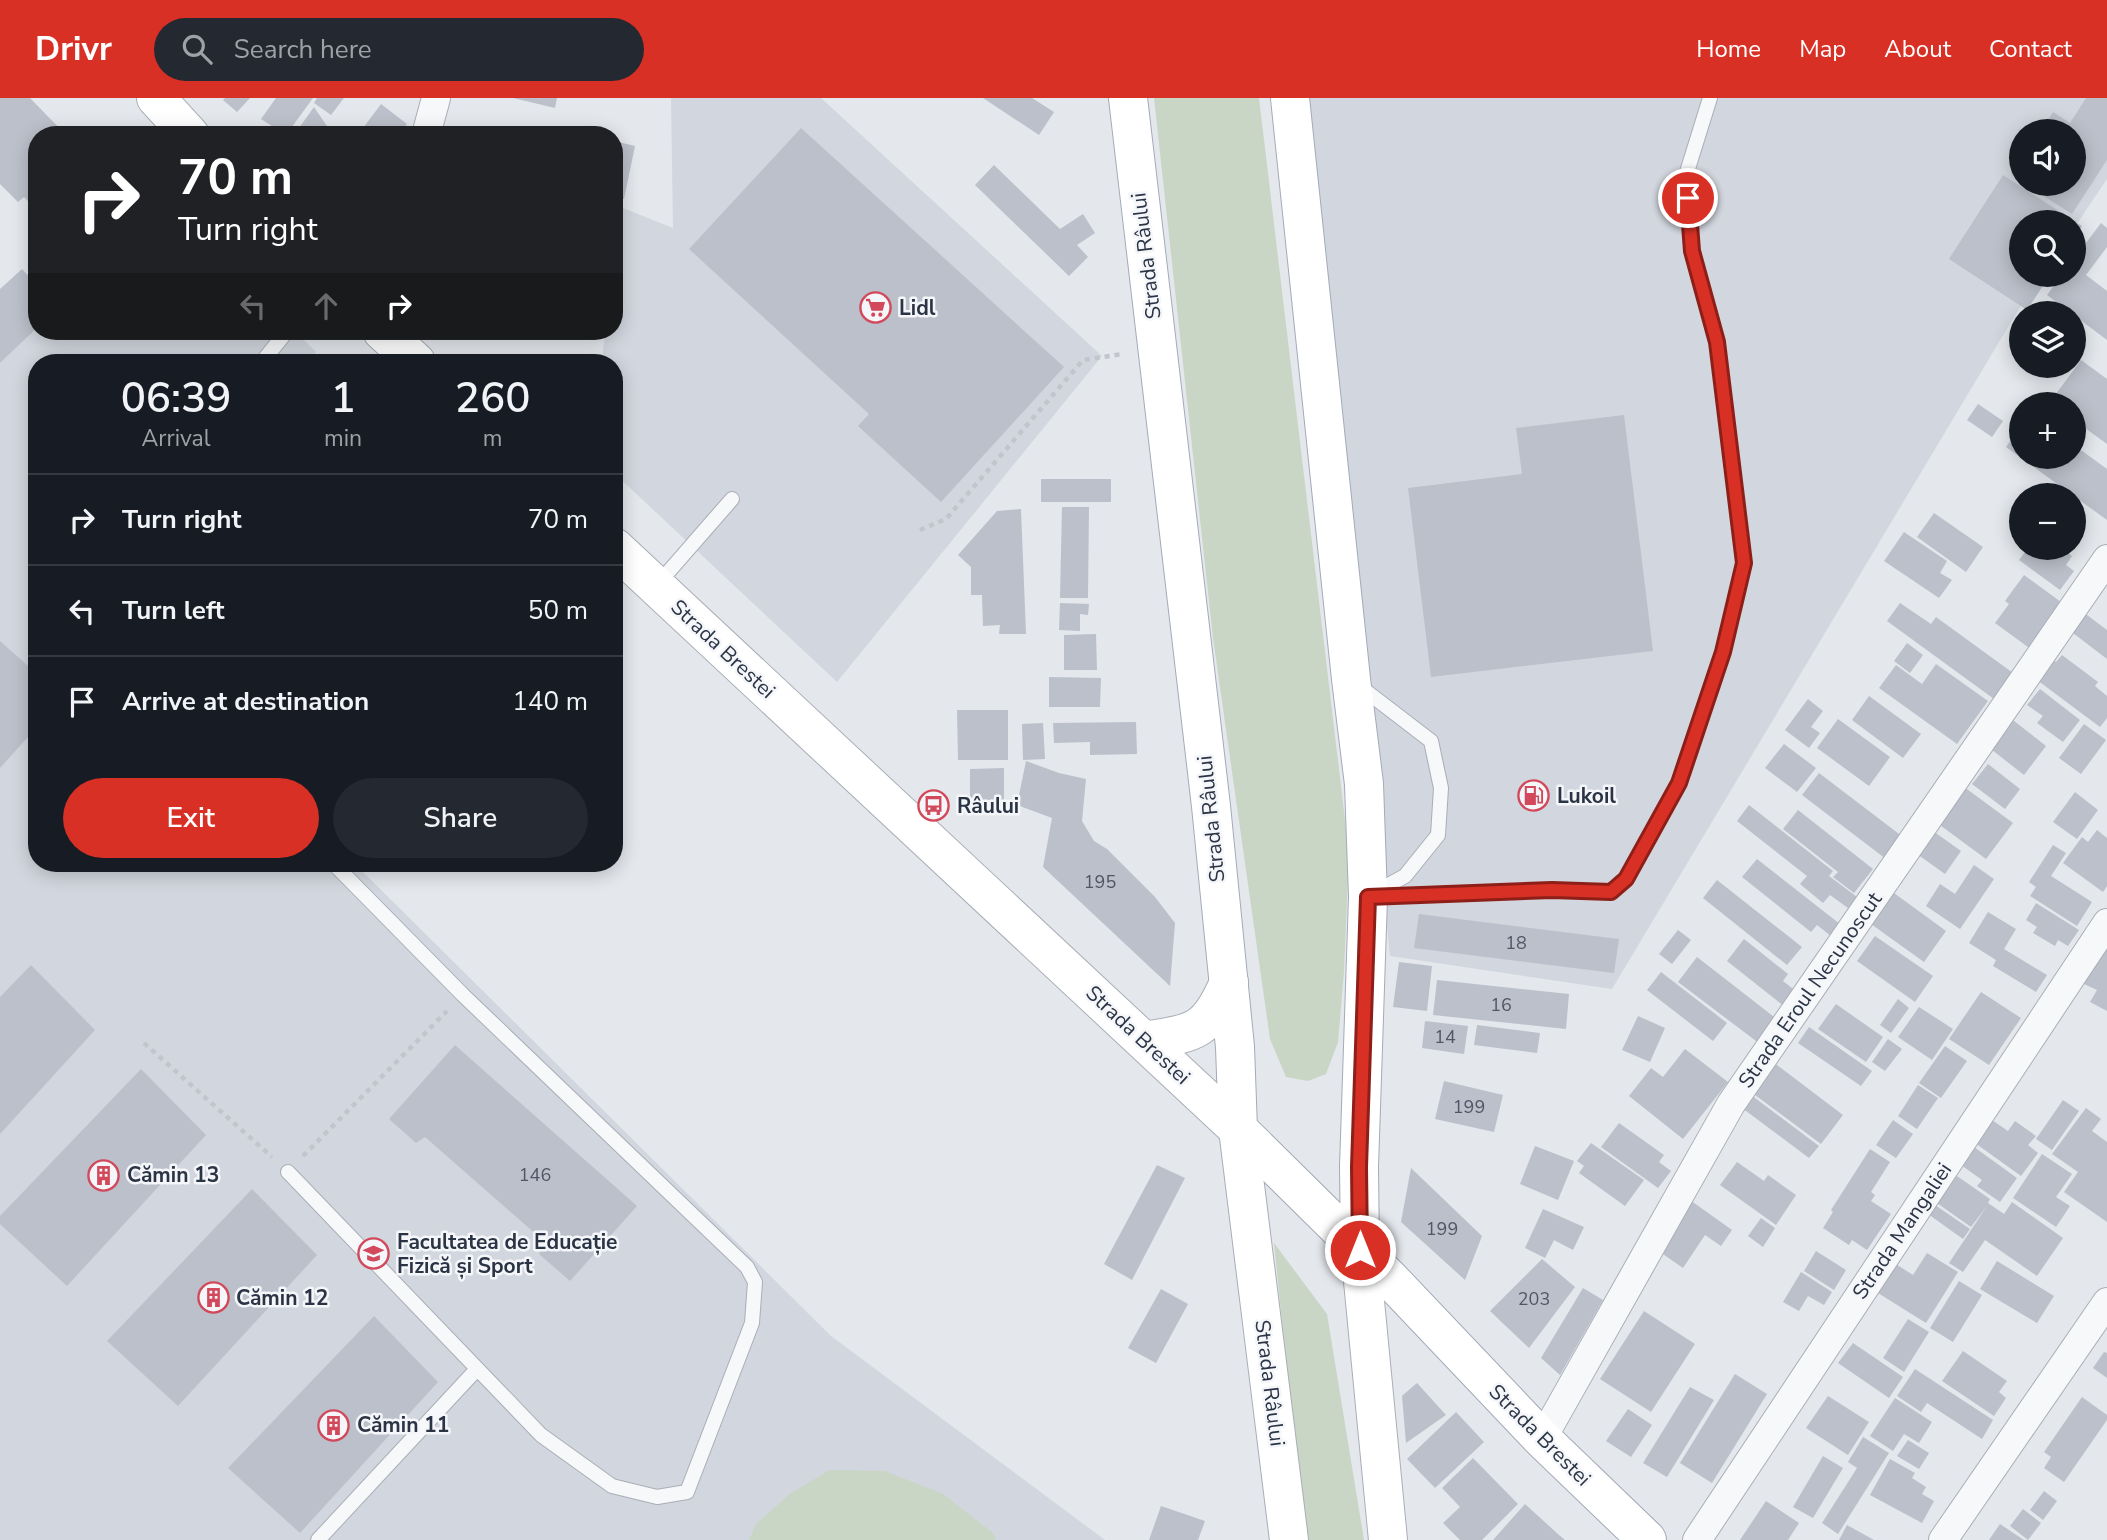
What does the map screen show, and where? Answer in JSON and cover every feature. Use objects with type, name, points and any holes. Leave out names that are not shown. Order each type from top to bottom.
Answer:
[{"type":"main road","points":[[156,98],[182,126]]},
{"type":"main road","name":"Strada Râului","points":[[1128,98],[1211,806],[1235,1047],[1238,1129],[1289,1540]]},
{"type":"main road","points":[[1290,98],[1364,783],[1368,897],[1359,1167],[1360,1250],[1388,1540]]},
{"type":"main road","points":[[392,340],[407,354]]},
{"type":"main road","name":"Strada Brestei","points":[[623,555],[1238,1129],[1390,1279],[1542,1439],[1647,1540]]},
{"type":"main road","points":[[1144,1041],[1190,1033],[1207,1022],[1218,1007],[1229,982]]},
{"type":"street","points":[[428,126],[436,98]]},
{"type":"street","name":"Strada Eroul Necunoscut","points":[[1542,1439],[1731,1104],[2107,559]]},
{"type":"street","name":"Strada Mangaliei","points":[[1697,1540],[2107,923]]},
{"type":"street","points":[[1943,1540],[2107,1302]]},
{"type":"lane","points":[[1368,897],[1552,890],[1611,892],[1626,879],[1679,783],[1723,652],[1744,563],[1717,342],[1692,251],[1687,172],[1710,98]]},
{"type":"lane","points":[[268,354],[280,340]]},
{"type":"lane","points":[[656,586],[732,499]]},
{"type":"lane","points":[[1351,679],[1431,741],[1441,788],[1438,835],[1405,876],[1368,897]]},
{"type":"lane","points":[[288,1172],[541,1435],[612,1486],[657,1497],[687,1492],[752,1323],[755,1282],[747,1267],[463,995],[342,872]]},
{"type":"lane","points":[[318,1540],[477,1369]]},
{"type":"path","points":[[920,530],[946,519],[1083,360],[1157,350]]},
{"type":"path","points":[[144,1044],[288,1172],[463,995]]},
{"type":"shaded area","points":[[671,98],[821,98],[1102,356],[837,682],[623,481],[623,354],[603,354],[604,340],[623,340],[623,208],[673,228]]},
{"type":"shaded area","points":[[1306,98],[2107,98],[2107,179],[2086,210],[2009,210],[2009,287],[2034,287],[2024,301],[2009,301],[2009,325],[1612,989],[1390,956]]},
{"type":"shaded area","name":"Facultatea de Educație Fizică și Sport","points":[[28,337],[28,340],[304,340],[316,352],[28,354],[28,872],[363,872],[831,1336],[1105,1540],[0,1540],[0,363]]},
{"type":"green space","points":[[1154,98],[1259,98],[1349,853],[1338,1042],[1326,1074],[1308,1081],[1286,1077],[1270,1039],[1213,638]]},
{"type":"green space","points":[[1274,1243],[1327,1314],[1364,1540],[1304,1540]]},
{"type":"green space","points":[[830,1470],[885,1471],[943,1494],[993,1533],[996,1540],[749,1540],[756,1524],[791,1493]]},
{"type":"building","points":[[0,98],[30,98],[57,126],[28,126],[28,201],[24,197],[18,202],[0,184]]},
{"type":"building","points":[[250,98],[237,112],[223,100]]},
{"type":"building","points":[[276,98],[313,98],[293,126],[272,126],[261,119]]},
{"type":"building","points":[[317,98],[344,98],[331,115],[314,103]]},
{"type":"building","points":[[513,98],[557,98],[555,108]]},
{"type":"building","points":[[983,98],[1032,98],[1054,112],[1039,135]]},
{"type":"building","points":[[2086,98],[2107,98],[2107,160],[2086,192],[2086,119],[2073,119]]},
{"type":"building","points":[[381,104],[407,124],[406,126],[365,126]]},
{"type":"building","points":[[314,107],[327,126],[300,126]]},
{"type":"building","points":[[2053,112],[2064,119],[2049,119]]},
{"type":"building","name":"Lidl","points":[[801,128],[1064,367],[941,502],[858,426],[869,414],[689,249]]},
{"type":"building","points":[[623,143],[635,146],[623,199]]},
{"type":"building","points":[[994,165],[1060,229],[1083,214],[1095,233],[1077,245],[1088,257],[1069,276],[975,185]]},
{"type":"building","points":[[2003,175],[2009,179],[2009,196],[2036,196],[2057,210],[2009,210],[2009,287],[2042,287],[2033,301],[2013,301],[1949,259]]},
{"type":"building","points":[[2044,196],[2084,196],[2075,210],[2066,210]]},
{"type":"building","points":[[2101,223],[2107,228],[2107,247],[2086,275],[2086,243]]},
{"type":"building","points":[[22,269],[28,275],[28,337],[0,363],[0,289]]},
{"type":"building","points":[[2086,275],[2107,291],[2107,340],[2086,324],[2086,301],[2055,301],[2047,295],[2053,287],[2086,287]]},
{"type":"building","points":[[2086,364],[2107,379],[2107,444],[2086,429],[2086,392],[2057,392],[2068,378],[2086,378]]},
{"type":"building","points":[[1978,404],[2003,421],[1992,437],[1967,420]]},
{"type":"building","points":[[1624,415],[1653,651],[1431,677],[1408,488],[1522,474],[1516,428]]},
{"type":"building","points":[[2086,454],[2107,469],[2107,520],[2086,505],[2086,483],[2056,483],[2036,469],[2086,469]]},
{"type":"building","points":[[1041,479],[1111,479],[1111,502],[1041,502]]},
{"type":"building","points":[[1062,507],[1089,507],[1088,598],[1060,598]]},
{"type":"building","points":[[1021,509],[1026,634],[999,634],[1000,625],[983,626],[982,595],[971,595],[971,567],[958,555],[997,511]]},
{"type":"building","points":[[1934,513],[1983,547],[1966,572],[1917,537]]},
{"type":"building","points":[[1904,532],[1947,561],[1940,573],[1952,580],[1939,598],[1884,561]]},
{"type":"building","points":[[2019,560],[2069,560],[2066,565],[2074,571],[2060,590]]},
{"type":"building","points":[[2024,575],[2065,605],[2032,650],[1995,623],[2009,604],[2005,601]]},
{"type":"building","points":[[1060,603],[1089,604],[1088,615],[1080,614],[1080,631],[1059,630]]},
{"type":"building","points":[[1900,603],[1931,624],[1936,617],[2013,673],[1994,699],[1887,621]]},
{"type":"building","points":[[2083,612],[2107,630],[2107,659],[2069,630]]},
{"type":"building","points":[[1096,634],[1097,670],[1064,670],[1064,635]]},
{"type":"building","points":[[0,641],[28,666],[28,737],[0,768]]},
{"type":"building","points":[[1907,643],[1923,655],[1910,673],[1894,661]]},
{"type":"building","points":[[2062,655],[2098,682],[2095,686],[2107,696],[2107,718],[2100,727],[2033,677],[2049,657],[2056,662]]},
{"type":"building","points":[[1936,664],[1988,701],[1957,744],[1879,688],[1896,665],[1922,684]]},
{"type":"building","points":[[1049,677],[1101,678],[1100,707],[1049,707]]},
{"type":"building","points":[[2040,689],[2080,720],[2063,742],[2037,723],[2043,716],[2027,705]]},
{"type":"building","points":[[1869,696],[1921,734],[1903,758],[1852,720]]},
{"type":"building","points":[[1808,699],[1823,711],[1811,727],[1820,733],[1809,748],[1785,730]]},
{"type":"building","points":[[957,710],[1008,710],[1008,760],[958,760]]},
{"type":"building","points":[[2009,717],[2046,746],[2024,775],[1987,746]]},
{"type":"building","points":[[1838,719],[1890,757],[1869,786],[1817,748]]},
{"type":"building","points":[[1136,722],[1137,754],[1090,755],[1090,742],[1054,743],[1053,723]]},
{"type":"building","points":[[1043,723],[1045,759],[1023,760],[1022,724]]},
{"type":"building","points":[[2084,724],[2106,740],[2081,774],[2059,758]]},
{"type":"building","points":[[1784,744],[1816,768],[1797,792],[1765,768]]},
{"type":"building","points":[[1026,761],[1086,779],[1082,821],[1094,841],[1107,849],[1155,897],[1175,923],[1170,986],[1043,867],[1052,818],[1017,805]]},
{"type":"building","points":[[1988,764],[2020,789],[2005,809],[1972,784]]},
{"type":"building","points":[[1004,768],[1004,804],[970,805],[970,769]]},
{"type":"building","points":[[1819,773],[1903,837],[1886,859],[1802,795]]},
{"type":"building","points":[[1960,784],[2013,823],[1986,859],[1933,820]]},
{"type":"building","points":[[2075,792],[2098,810],[2077,839],[2053,822]]},
{"type":"building","points":[[1749,805],[1833,871],[1829,876],[1857,897],[1848,908],[1830,895],[1823,903],[1800,884],[1807,876],[1737,821]]},
{"type":"building","points":[[1798,810],[1873,869],[1854,893],[1833,877],[1838,872],[1783,829]]},
{"type":"building","points":[[2097,830],[2107,838],[2107,886],[2103,892],[2063,863],[2082,837],[2088,842]]},
{"type":"building","points":[[1933,831],[1961,851],[1945,874],[1917,854]]},
{"type":"building","points":[[2053,845],[2066,853],[2051,876],[2092,902],[2077,926],[2030,896],[2036,887],[2029,882]]},
{"type":"building","points":[[1757,859],[1845,928],[1836,940],[1817,925],[1811,932],[1742,877]]},
{"type":"building","points":[[1974,865],[1994,879],[1960,929],[1926,906],[1940,884],[1955,894]]},
{"type":"building","points":[[1717,880],[1802,947],[1787,965],[1703,898]]},
{"type":"building","points":[[1894,893],[1946,931],[1924,962],[1871,924]]},
{"type":"building","points":[[2036,903],[2079,930],[2068,946],[2058,940],[2055,946],[2033,933],[2037,927],[2026,920]]},
{"type":"building","points":[[1988,912],[2016,929],[2004,949],[2047,975],[2036,992],[1993,966],[1996,960],[1969,943]]},
{"type":"building","points":[[1419,914],[1619,939],[1614,973],[1414,948]]},
{"type":"building","points":[[1678,930],[1691,940],[1672,964],[1659,954]]},
{"type":"building","points":[[1875,936],[1933,976],[1915,1002],[1857,961]]},
{"type":"building","points":[[1744,939],[1788,974],[1783,981],[1797,992],[1785,1007],[1727,961]]},
{"type":"building","points":[[2107,941],[2107,1011],[2090,1002],[2097,990],[2084,984]]},
{"type":"building","points":[[1697,957],[1778,1020],[1760,1044],[1678,982]]},
{"type":"building","points":[[1399,962],[1432,966],[1427,1011],[1393,1007]]},
{"type":"building","points":[[31,965],[95,1030],[0,1134],[0,997]]},
{"type":"building","points":[[1661,972],[1727,1023],[1713,1041],[1647,990]]},
{"type":"building","points":[[1437,980],[1569,994],[1566,1029],[1433,1015]]},
{"type":"building","points":[[1981,992],[2021,1018],[1989,1065],[1949,1039]]},
{"type":"building","points":[[1898,999],[1909,1008],[1891,1033],[1880,1025]]},
{"type":"building","points":[[1836,1004],[1883,1037],[1866,1062],[1818,1029]]},
{"type":"building","points":[[1919,1007],[1953,1029],[1932,1060],[1898,1037]]},
{"type":"building","points":[[1638,1016],[1665,1028],[1650,1062],[1622,1050]]},
{"type":"building","points":[[1425,1021],[1468,1026],[1464,1054],[1422,1048]]},
{"type":"building","points":[[1477,1025],[1540,1033],[1537,1053],[1474,1045]]},
{"type":"building","points":[[1809,1027],[1872,1071],[1861,1086],[1798,1043]]},
{"type":"building","points":[[1888,1039],[1902,1049],[1885,1071],[1872,1062]]},
{"type":"building","points":[[455,1045],[637,1206],[570,1281],[539,1254],[545,1242],[425,1137],[416,1143],[389,1119]]},
{"type":"building","points":[[1945,1046],[1967,1061],[1941,1098],[1919,1083]]},
{"type":"building","points":[[1685,1049],[1728,1082],[1683,1139],[1629,1096],[1651,1068],[1663,1077]]},
{"type":"building","points":[[1773,1062],[1843,1115],[1821,1144],[1751,1092]]},
{"type":"building","name":"Cămin 13","points":[[141,1069],[206,1135],[67,1286],[0,1224],[0,1216]]},
{"type":"building","points":[[1444,1081],[1503,1095],[1494,1132],[1435,1119]]},
{"type":"building","points":[[1918,1085],[1938,1098],[1917,1129],[1898,1116]]},
{"type":"building","points":[[1751,1095],[1819,1146],[1809,1158],[1742,1108]]},
{"type":"building","points":[[2063,1100],[2079,1111],[2052,1150],[2036,1139]]},
{"type":"building","points":[[2086,1108],[2101,1119],[2092,1131],[2107,1142],[2107,1222],[2064,1192],[2078,1172],[2052,1154]]},
{"type":"building","points":[[1893,1120],[1913,1134],[1896,1158],[1876,1145]]},
{"type":"building","points":[[1992,1120],[2008,1131],[2015,1121],[2036,1136],[2028,1145],[2038,1153],[2021,1176],[1975,1143]]},
{"type":"building","points":[[1619,1123],[1664,1155],[1659,1162],[1671,1171],[1658,1188],[1601,1147]]},
{"type":"building","points":[[1591,1143],[1644,1180],[1625,1206],[1579,1173],[1584,1166],[1577,1161]]},
{"type":"building","points":[[1535,1146],[1574,1161],[1558,1200],[1520,1184]]},
{"type":"building","points":[[1974,1147],[2017,1178],[2000,1202],[1977,1186],[1982,1180],[1961,1165]]},
{"type":"building","points":[[1870,1149],[1890,1162],[1871,1192],[1875,1195],[1871,1201],[1891,1214],[1867,1250],[1852,1240],[1849,1245],[1823,1228],[1833,1212],[1831,1210]]},
{"type":"building","points":[[2042,1154],[2072,1174],[2056,1197],[2070,1206],[2056,1227],[2013,1198]]},
{"type":"building","points":[[1737,1162],[1764,1181],[1768,1175],[1796,1195],[1776,1225],[1720,1185]]},
{"type":"building","points":[[1157,1165],[1185,1178],[1132,1280],[1104,1264]]},
{"type":"building","points":[[1411,1168],[1482,1236],[1465,1280],[1401,1222]]},
{"type":"building","points":[[1957,1176],[1990,1199],[1988,1203],[2004,1214],[2012,1202],[2063,1238],[2037,1276],[1985,1240],[1963,1272],[1949,1263],[1987,1206],[1971,1227],[1937,1203]]},
{"type":"building","name":"Cămin 12","points":[[252,1189],[317,1255],[178,1406],[107,1341]]},
{"type":"building","points":[[1690,1200],[1732,1230],[1721,1246],[1705,1235],[1683,1268],[1660,1252],[1683,1219],[1678,1216]]},
{"type":"building","points":[[1935,1205],[1970,1229],[1963,1239],[1928,1214]]},
{"type":"building","points":[[1543,1209],[1584,1227],[1573,1250],[1554,1240],[1545,1258],[1525,1248]]},
{"type":"building","points":[[1761,1218],[1775,1228],[1763,1247],[1748,1236]]},
{"type":"building","points":[[1816,1251],[1846,1270],[1834,1290],[1804,1271]]},
{"type":"building","points":[[1927,1253],[1958,1272],[1926,1323],[1870,1288],[1888,1259],[1913,1275]]},
{"type":"building","points":[[1542,1259],[1575,1287],[1529,1348],[1490,1311]]},
{"type":"building","points":[[1997,1261],[2054,1296],[2037,1323],[1980,1289]]},
{"type":"building","points":[[1801,1272],[1832,1292],[1824,1305],[1808,1296],[1799,1311],[1783,1302]]},
{"type":"building","points":[[1959,1281],[1982,1295],[1953,1342],[1930,1328]]},
{"type":"building","points":[[1583,1288],[1603,1300],[1560,1375],[1541,1358]]},
{"type":"building","points":[[1161,1289],[1188,1304],[1156,1363],[1128,1348]]},
{"type":"building","points":[[1644,1311],[1695,1344],[1651,1412],[1600,1379]]},
{"type":"building","name":"Cămin 11","points":[[374,1316],[438,1382],[300,1533],[228,1468]]},
{"type":"building","points":[[1908,1319],[1929,1332],[1904,1372],[1883,1358]]},
{"type":"building","points":[[1853,1343],[1903,1377],[1889,1398],[1838,1363]]},
{"type":"building","points":[[1963,1351],[2007,1381],[1999,1392],[2006,1398],[1994,1416],[1942,1381]]},
{"type":"building","points":[[2104,1352],[2107,1353],[2107,1378],[2093,1368]]},
{"type":"building","points":[[1915,1369],[1993,1420],[1982,1439],[1927,1403],[1921,1412],[1897,1396]]},
{"type":"building","points":[[1735,1374],[1767,1394],[1712,1483],[1680,1463]]},
{"type":"building","points":[[1417,1383],[1446,1415],[1406,1443],[1402,1396]]},
{"type":"building","points":[[1690,1387],[1714,1400],[1667,1477],[1643,1463]]},
{"type":"building","points":[[1828,1396],[1869,1422],[1848,1455],[1806,1428]]},
{"type":"building","points":[[2082,1397],[2107,1415],[2107,1420],[2064,1482],[2044,1468],[2051,1457],[2044,1452]]},
{"type":"building","points":[[1895,1398],[1932,1422],[1919,1443],[1904,1434],[1893,1451],[1870,1436]]},
{"type":"building","points":[[1628,1409],[1652,1425],[1631,1457],[1606,1441]]},
{"type":"building","points":[[1456,1412],[1484,1442],[1435,1488],[1407,1459]]},
{"type":"building","points":[[1863,1437],[1889,1453],[1838,1534],[1822,1523],[1857,1468],[1848,1462]]},
{"type":"building","points":[[1908,1440],[1929,1453],[1919,1469],[1897,1456]]},
{"type":"building","points":[[1823,1456],[1843,1468],[1813,1518],[1793,1507]]},
{"type":"building","points":[[1473,1458],[1518,1504],[1482,1540],[1460,1540],[1443,1523],[1460,1507],[1442,1488]]},
{"type":"building","points":[[1890,1459],[1915,1473],[1912,1478],[1926,1487],[1922,1494],[1934,1501],[1922,1523],[1870,1495]]},
{"type":"building","points":[[2044,1491],[2057,1501],[2043,1520],[2030,1510]]},
{"type":"building","points":[[1766,1501],[1799,1523],[1788,1540],[1740,1540]]},
{"type":"building","points":[[1525,1504],[1559,1535],[1565,1540],[1493,1540]]},
{"type":"building","points":[[1161,1506],[1205,1521],[1198,1540],[1149,1540]]},
{"type":"building","points":[[2023,1509],[2041,1523],[2028,1540],[2010,1526]]},
{"type":"building","points":[[2000,1524],[2024,1540],[1989,1540]]},
{"type":"building","points":[[1847,1525],[1874,1540],[1839,1540]]},
{"type":"place","name":"Lidl","points":[[876,308]]},
{"type":"place","name":"Lukoil","points":[[1534,796]]},
{"type":"place","name":"Râului","points":[[934,806]]},
{"type":"place","name":"Cămin 13","points":[[104,1175]]},
{"type":"place","name":"Facultatea de Educație Fizică și Sport","points":[[374,1254]]},
{"type":"place","name":"Cămin 12","points":[[213,1298]]},
{"type":"place","name":"Cămin 11","points":[[334,1425]]},
{"type":"route","points":[[1360,1250],[1359,1167],[1368,897],[1552,890],[1611,892],[1626,879],[1679,783],[1723,652],[1744,563],[1717,342],[1692,251],[1688,198]]}]
